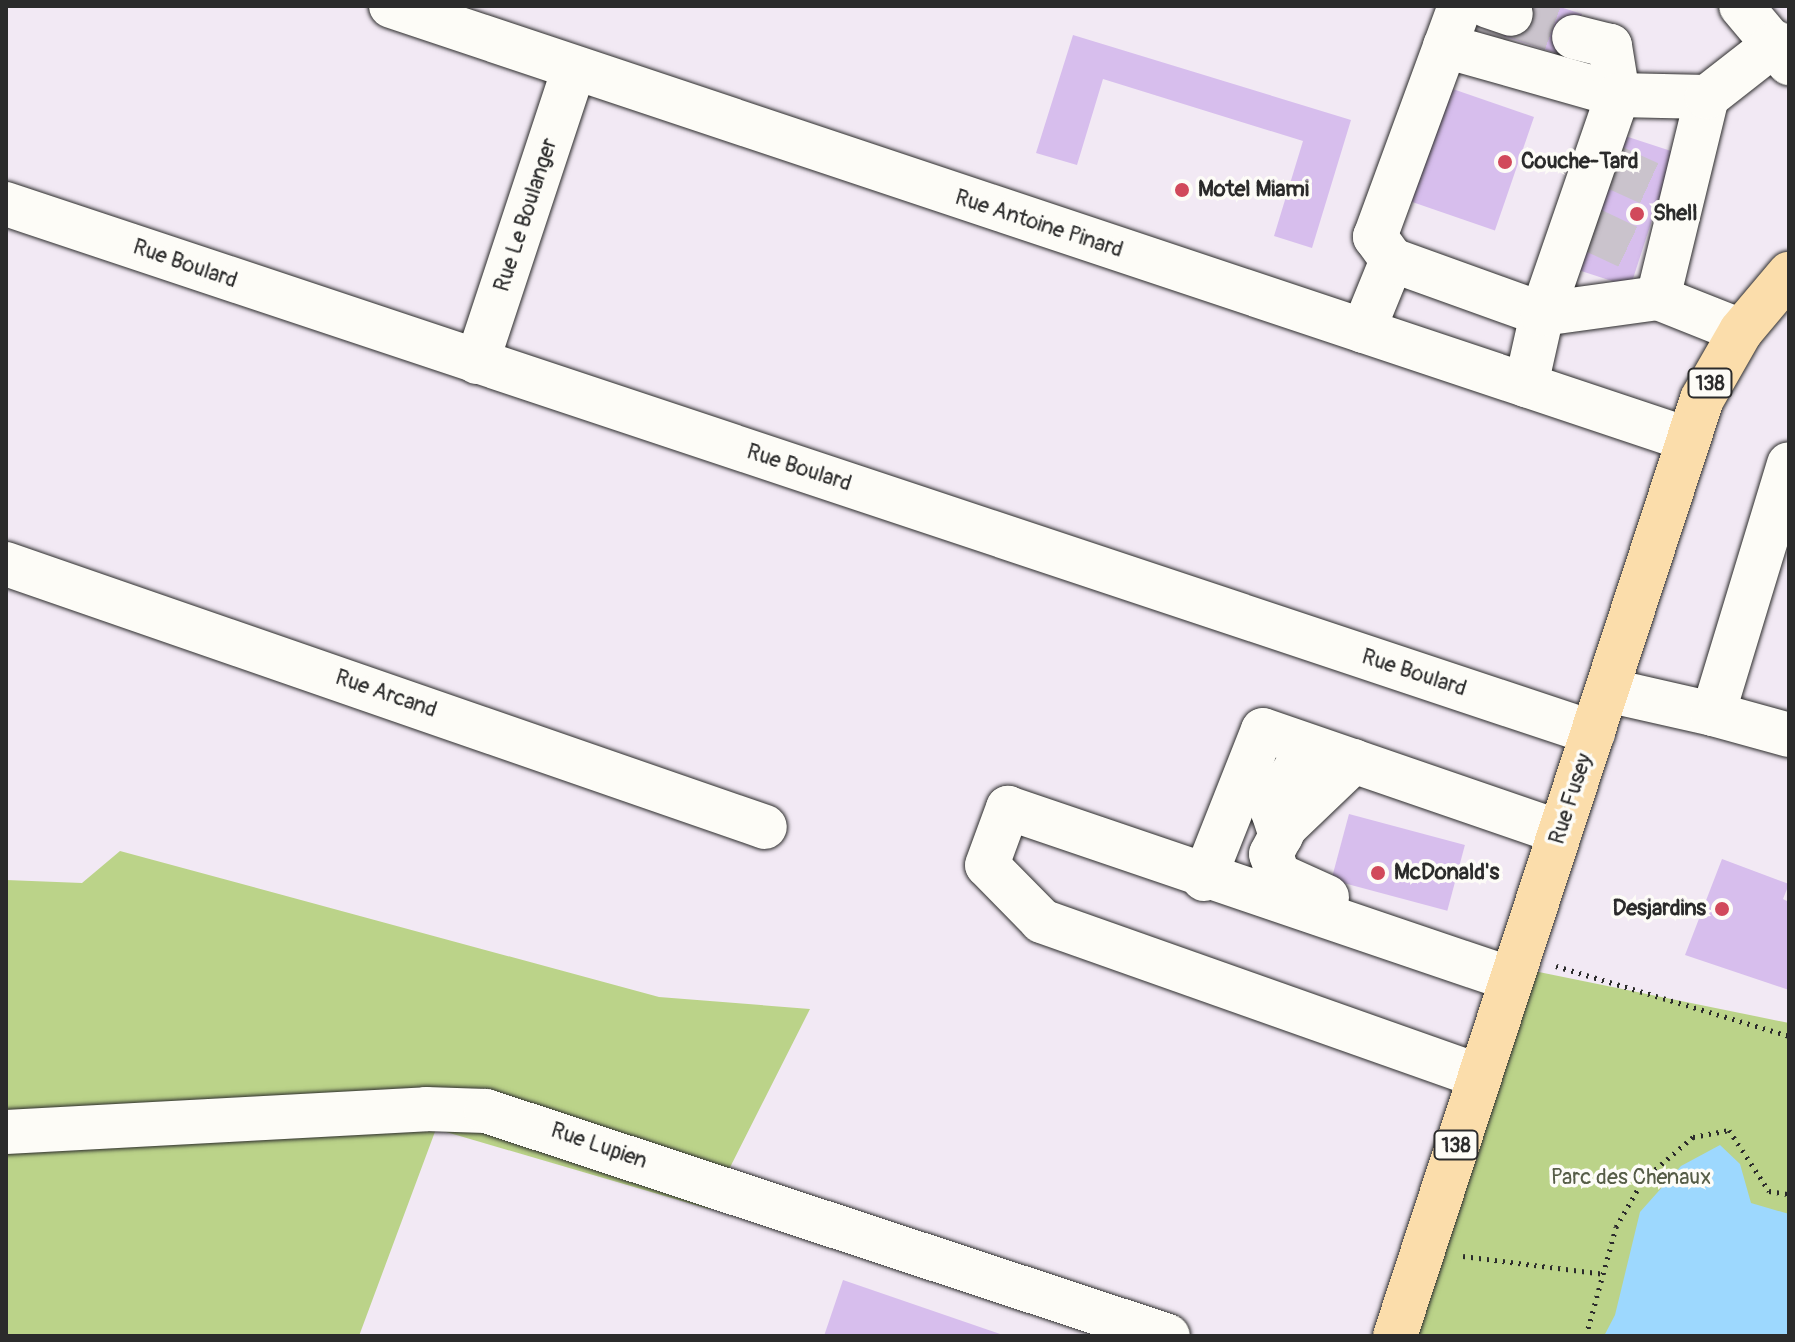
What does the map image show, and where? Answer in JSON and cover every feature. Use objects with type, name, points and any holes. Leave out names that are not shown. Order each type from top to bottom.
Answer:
[{"type":"main road","name":"Rue Fusey","points":[[1395,1336],[1687,439],[1710,383],[1741,331],[1788,280]]},
{"type":"street","name":"Rue Antoine Pinard","points":[[391,6],[1687,439]]},
{"type":"street","points":[[1655,272],[1542,314],[1392,260],[1375,237],[1452,26],[1618,95],[1707,97],[1782,53],[1741,6]]},
{"type":"street","points":[[1526,385],[1542,314],[1581,225],[1618,95],[1610,46],[1574,37]]},
{"type":"street","name":"Rue Le Boulanger","points":[[477,362],[574,69]]},
{"type":"street","points":[[1655,272],[1672,193],[1707,97]]},
{"type":"street","name":"Rue Boulard","points":[[6,204],[1593,733]]},
{"type":"street","points":[[1363,331],[1392,260]]},
{"type":"street","points":[[1655,272],[1741,331]]},
{"type":"street","points":[[1713,714],[1789,464]]},
{"type":"street","name":"Rue Arcand","points":[[7,566],[765,827]]},
{"type":"street","points":[[1607,690],[1789,735]]},
{"type":"street","points":[[1204,879],[1263,730],[1560,832]]},
{"type":"street","points":[[1281,836],[1273,812],[1276,798],[1310,747]]},
{"type":"street","points":[[1354,761],[1281,836],[1271,854],[1278,875],[1405,925],[1418,949]]},
{"type":"street","points":[[1479,1076],[1042,921],[987,865],[1008,808],[1204,879],[1418,949],[1514,967]]},
{"type":"street","name":"Rue Lupien","points":[[6,1132],[426,1109],[486,1111],[1168,1336]]},
{"type":"path","points":[[1514,967],[1789,1036]]},
{"type":"path","points":[[1586,1336],[1616,1227],[1643,1180],[1693,1137],[1729,1130],[1769,1191],[1789,1194]]},
{"type":"path","points":[[1422,1250],[1605,1274]]},
{"type":"green space","points":[[120,851],[659,997],[810,1009],[709,1209],[436,1129],[359,1336],[6,1336],[6,880],[82,883]]},
{"type":"green space","name":"Parc des Chenaux","points":[[1529,970],[1789,1023],[1789,1336],[1418,1336]]},
{"type":"water","points":[[1720,1145],[1740,1164],[1751,1203],[1789,1214],[1789,1336],[1604,1336],[1615,1315],[1640,1212],[1681,1166]]},
{"type":"building","points":[[1513,6],[1557,6],[1582,14],[1568,57],[1503,36]]},
{"type":"building","points":[[1073,35],[1351,120],[1312,248],[1274,236],[1303,141],[1103,79],[1077,165],[1036,153]]},
{"type":"building","points":[[1447,87],[1534,117],[1495,230],[1408,200]]},
{"type":"building","points":[[1619,134],[1674,152],[1630,287],[1575,269]]},
{"type":"building","points":[[1349,814],[1465,845],[1447,911],[1331,880]]},
{"type":"building","points":[[1722,859],[1789,884],[1783,899],[1789,902],[1789,990],[1685,955]]},
{"type":"building","points":[[843,1280],[1006,1336],[824,1336]]},
{"type":"tunnel","points":[[1511,14],[1574,37]]},
{"type":"tunnel","points":[[1609,165],[1662,189]]},
{"type":"tunnel","points":[[1588,228],[1641,253]]},
{"type":"place","name":"Couche-Tard","points":[[1505,162]]},
{"type":"place","name":"Motel Miami","points":[[1182,190]]},
{"type":"place","name":"Shell","points":[[1637,214]]},
{"type":"place","name":"McDonald's","points":[[1378,873]]},
{"type":"place","name":"Desjardins","points":[[1722,909]]}]
